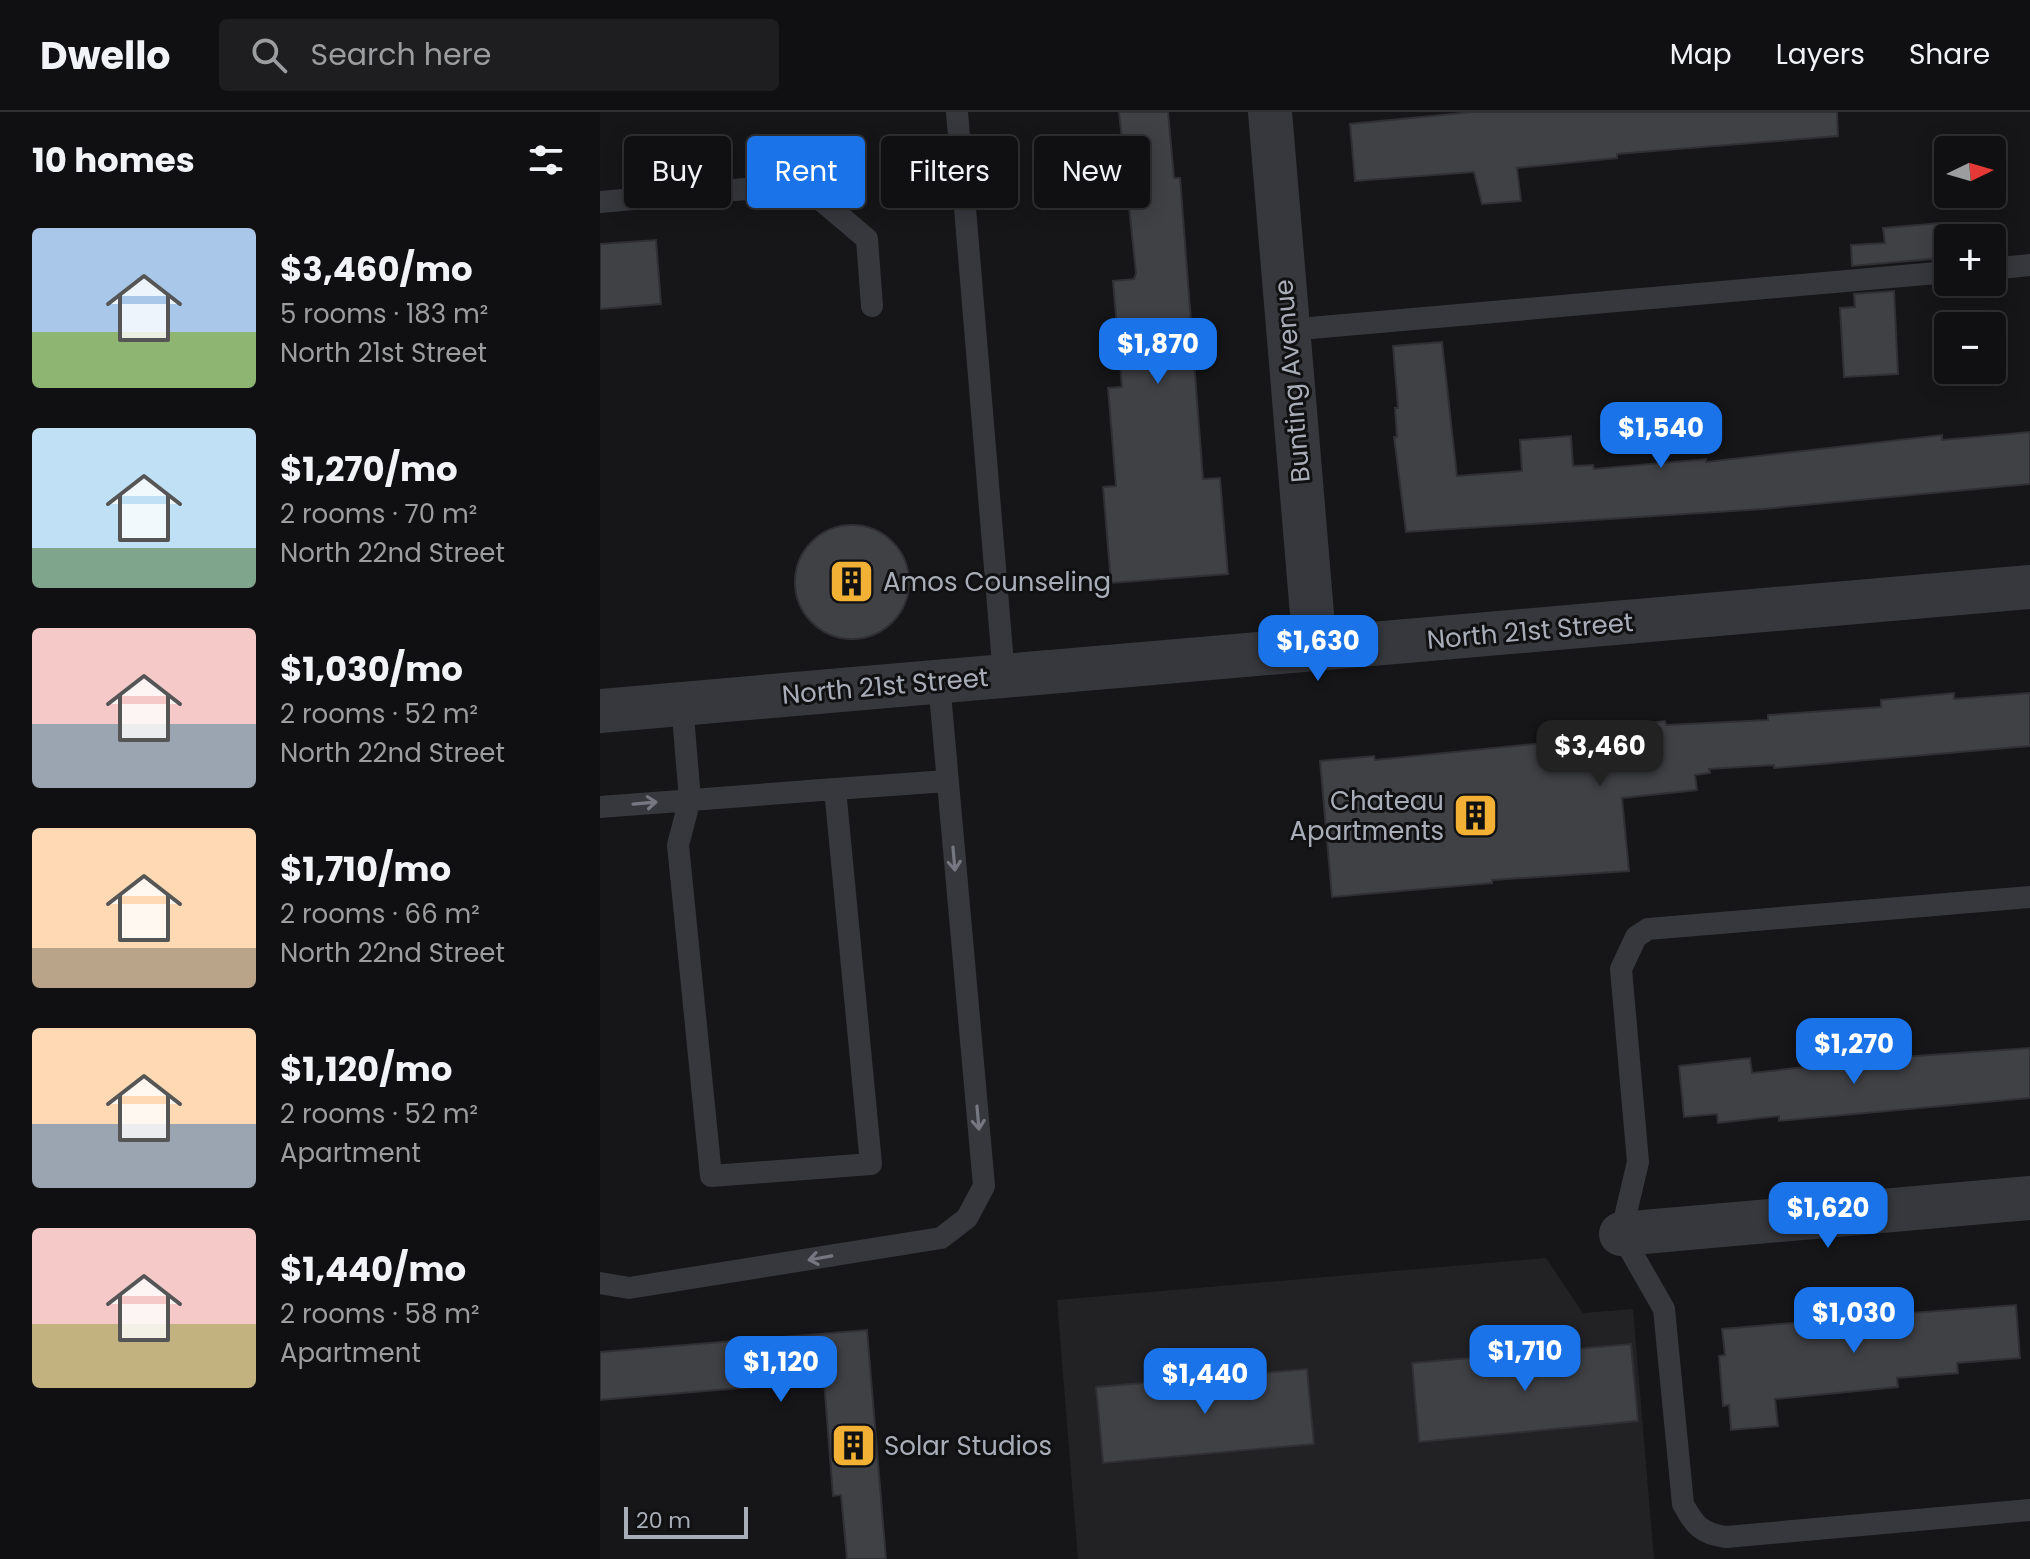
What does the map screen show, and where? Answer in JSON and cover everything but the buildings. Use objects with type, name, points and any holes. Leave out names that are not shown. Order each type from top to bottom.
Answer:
[{"type":"street","name":"Bunting Avenue","points":[[1270,112],[1315,650]]},
{"type":"street","name":"North 21st Street","points":[[600,711],[2030,587]]},
{"type":"street","points":[[1621,1234],[2030,1198]]},
{"type":"lane","points":[[957,112],[1004,676]]},
{"type":"lane","points":[[600,202],[802,184],[867,239],[872,306]]},
{"type":"lane","points":[[2006,268],[2030,265]]},
{"type":"lane","points":[[1288,330],[1934,273]]},
{"type":"lane","points":[[600,1283],[629,1288],[941,1238],[967,1218],[984,1186],[939,682]]},
{"type":"lane","points":[[682,704],[690,799],[678,845],[711,1176],[871,1164],[835,789]]},
{"type":"lane","points":[[600,807],[947,781]]},
{"type":"lane","points":[[2030,897],[1648,929],[1636,937],[1621,969],[1638,1162],[1621,1234],[1664,1309],[1683,1504],[1695,1526],[1709,1535],[1726,1537],[2030,1510]]},
{"type":"shaded area","points":[[1546,1258],[1583,1313],[1633,1309],[1654,1559],[1078,1559],[1057,1300]]},
{"type":"place","name":"Amos Counseling","points":[[852,582]]},
{"type":"place","name":"Chateau Apartments","points":[[1475,816]]},
{"type":"place","name":"Solar Studios","points":[[853,1446]]}]
